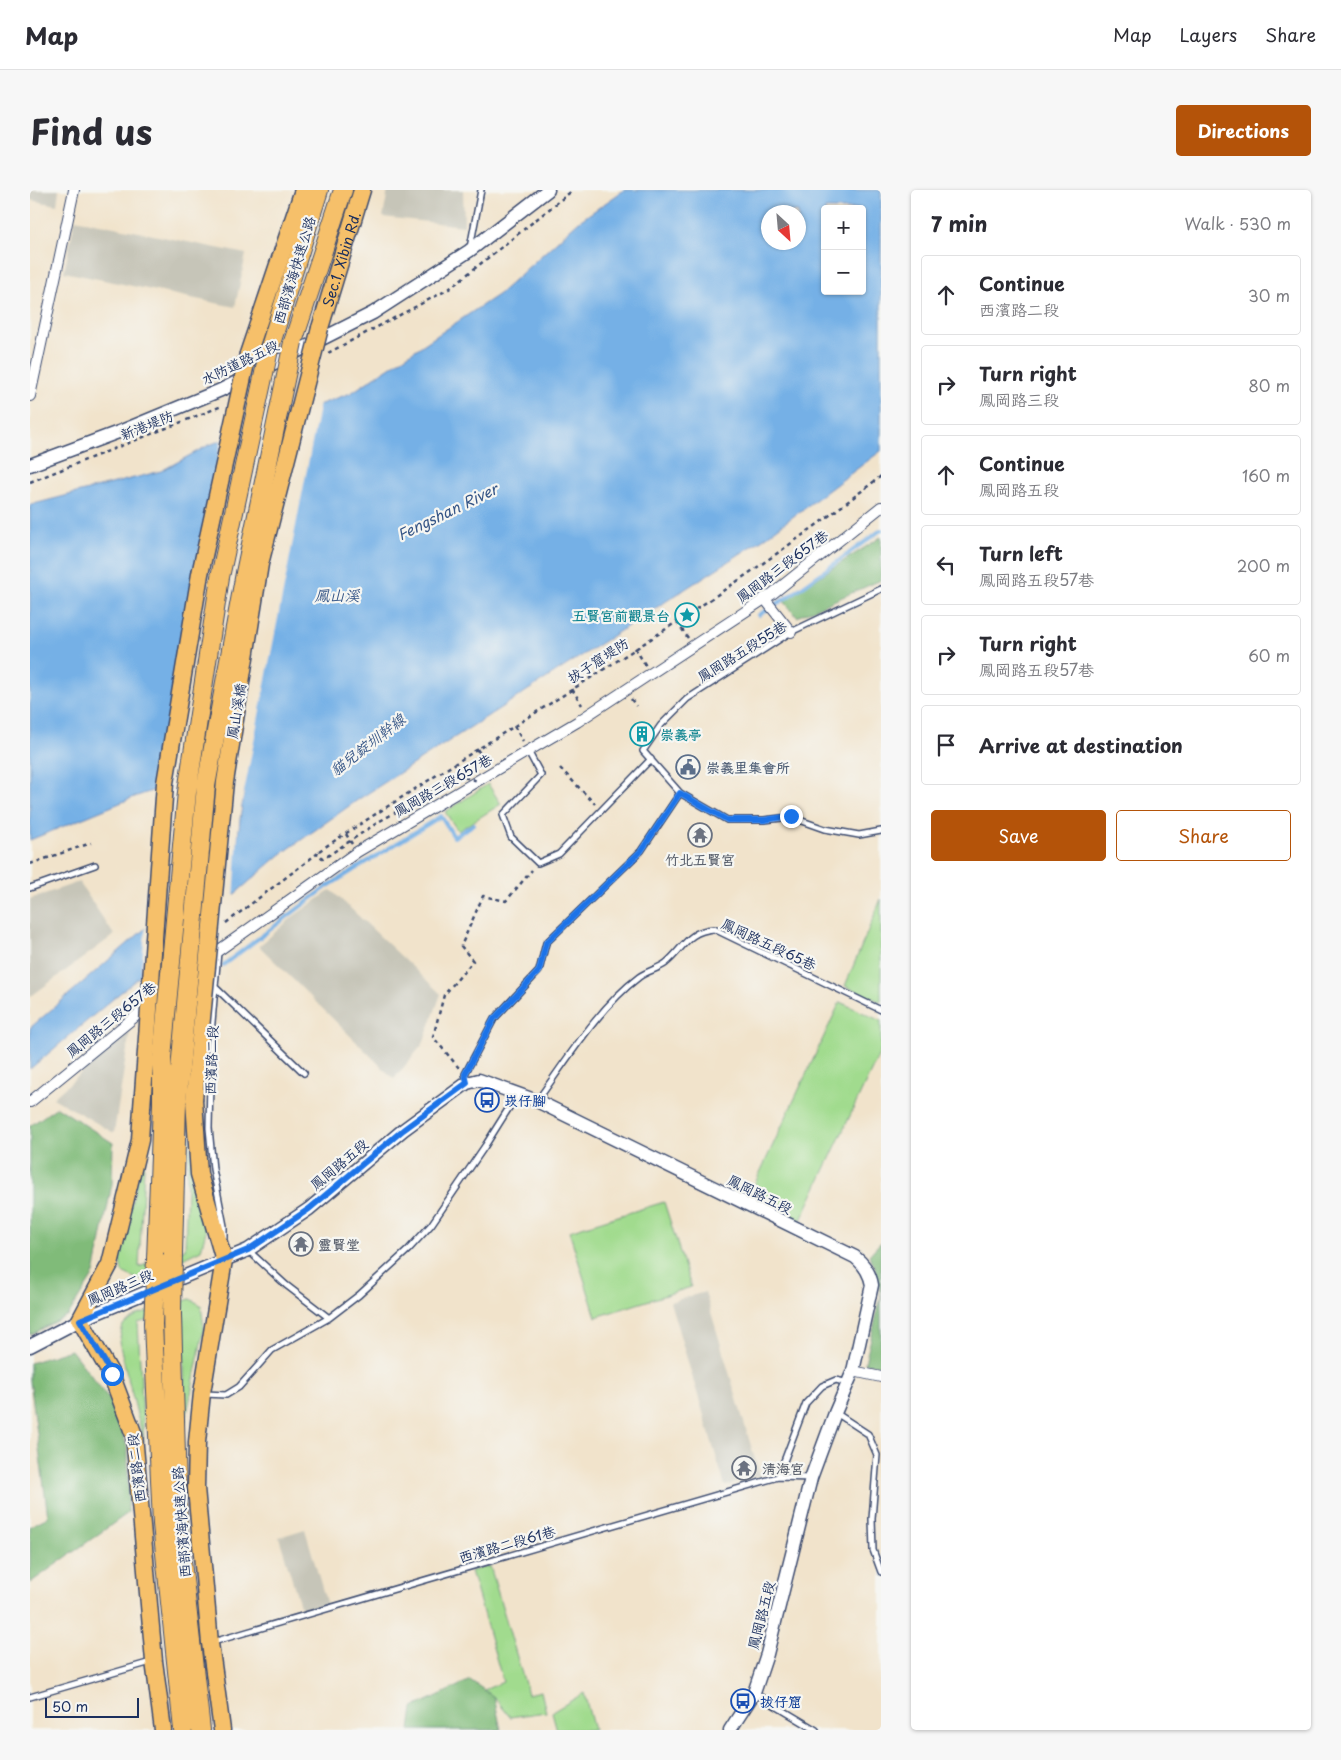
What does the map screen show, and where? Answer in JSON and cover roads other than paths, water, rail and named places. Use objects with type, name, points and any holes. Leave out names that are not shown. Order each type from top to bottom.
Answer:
[{"type":"highway","name":"西部濱海快速公路","points":[[201,1730],[178,1526],[172,1314],[178,1102],[162,1058],[186,792],[220,577],[269,350],[319,190]]},
{"type":"highway","name":"西部濱海快速公路","points":[[293,342],[343,190]]},
{"type":"highway","name":"鳳山溪橋","points":[[178,1102],[206,786],[245,574],[293,342]]},
{"type":"highway","name":"西部濱海快速公路","points":[[178,1102],[156,1259],[153,1324],[162,1524],[183,1730]]},
{"type":"main road","points":[[80,1320],[110,1264],[140,1140],[165,784],[200,574],[248,354],[303,190]]},
{"type":"main road","name":"Sec.1, Xibin Rd.","points":[[320,328],[362,190]]},
{"type":"main road","name":"鳳山溪橋","points":[[178,1102],[210,935],[225,782],[260,564],[320,328]]},
{"type":"main road","name":"西濱路二段","points":[[178,1102],[224,1260],[202,1393],[197,1442],[196,1488],[210,1643],[222,1730]]},
{"type":"main road","name":"西濱路二段","points":[[80,1320],[112,1374],[134,1435],[154,1661],[163,1730]]},
{"type":"street","points":[[30,396],[74,190]]},
{"type":"street","name":"水防道路五段","points":[[30,465],[124,430],[221,390],[373,314],[469,251],[548,190]]},
{"type":"street","name":"鳳岡路三段657巷","points":[[30,1102],[218,950],[357,852],[589,714],[693,646],[764,598],[881,507]]},
{"type":"street","points":[[764,598],[791,632]]},
{"type":"street","name":"鳳岡路五段","points":[[224,1260],[248,1250],[309,1209],[466,1079],[479,1080],[537,1101],[860,1261],[869,1273],[871,1292],[851,1377],[835,1413],[811,1478],[767,1654],[754,1693],[730,1730]]},
{"type":"street","name":"鳳岡路三段","points":[[30,1346],[80,1320],[224,1260]]},
{"type":"street","points":[[851,1377],[881,1378]]},
{"type":"lane","points":[[469,251],[481,190]]},
{"type":"lane","name":"鳳岡路五段55巷","points":[[651,758],[643,750],[662,725],[687,699],[791,632],[881,589]]},
{"type":"lane","points":[[528,751],[541,775],[503,815],[510,837],[538,863],[559,854],[651,758],[680,793],[727,820],[764,820],[791,816],[825,829],[859,835],[881,831]]},
{"type":"lane","points":[[466,1079],[494,1019],[539,971],[546,943],[641,851],[680,793]]},
{"type":"lane","points":[[30,888],[95,865]]},
{"type":"lane","name":"鳳岡路五段65巷","points":[[537,1101],[613,1001],[640,976],[665,963],[686,942],[698,932],[704,930],[714,929],[881,1010]]},
{"type":"lane","name":"西濱路二段","points":[[218,950],[211,1034],[208,1128],[213,1169],[224,1226],[224,1260]]},
{"type":"lane","points":[[215,987],[304,1073]]},
{"type":"lane","points":[[202,1393],[226,1395],[240,1387],[272,1350],[329,1318],[359,1295],[431,1225],[485,1146],[518,1093]]},
{"type":"lane","points":[[248,1250],[286,1285],[329,1318]]},
{"type":"lane","points":[[778,1477],[806,1402],[822,1386],[836,1380],[851,1377]]},
{"type":"lane","points":[[835,1413],[868,1434],[876,1455],[872,1518],[874,1550],[881,1572]]},
{"type":"lane","name":"西濱路二段61巷","points":[[210,1643],[778,1477],[811,1478]]},
{"type":"lane","points":[[30,1697],[154,1661]]},
{"type":"lane","points":[[754,1693],[810,1729],[816,1730]]},
{"type":"water","name":"鳳山溪","points":[[624,190],[881,190],[881,451],[763,539],[359,799],[280,855],[30,1069],[30,1028],[236,850],[248,759],[137,796],[30,840],[30,505],[161,471],[209,445],[351,393],[499,294],[578,222]]},
{"type":"waterway","points":[[759,615],[791,595],[881,530]]},
{"type":"waterway","points":[[223,965],[328,886],[441,816],[454,837],[474,824]]},
{"type":"place","name":"五賢宮前觀景台","points":[[687,615]]},
{"type":"place","name":"崇義亭","points":[[642,734]]},
{"type":"place","name":"崇義里集會所","points":[[688,767]]},
{"type":"place","name":"竹北五賢宮","points":[[700,835]]},
{"type":"place","name":"崁仔腳","points":[[487,1100]]},
{"type":"place","name":"靈賢堂","points":[[301,1244]]},
{"type":"place","name":"清海宫","points":[[744,1468]]},
{"type":"place","name":"拔仔窟","points":[[743,1701]]},
{"type":"water label","name":"Fengshan River","points":[[447,511]]},
{"type":"water label","name":"貓兒錠圳幹線","points":[[367,744]]}]
